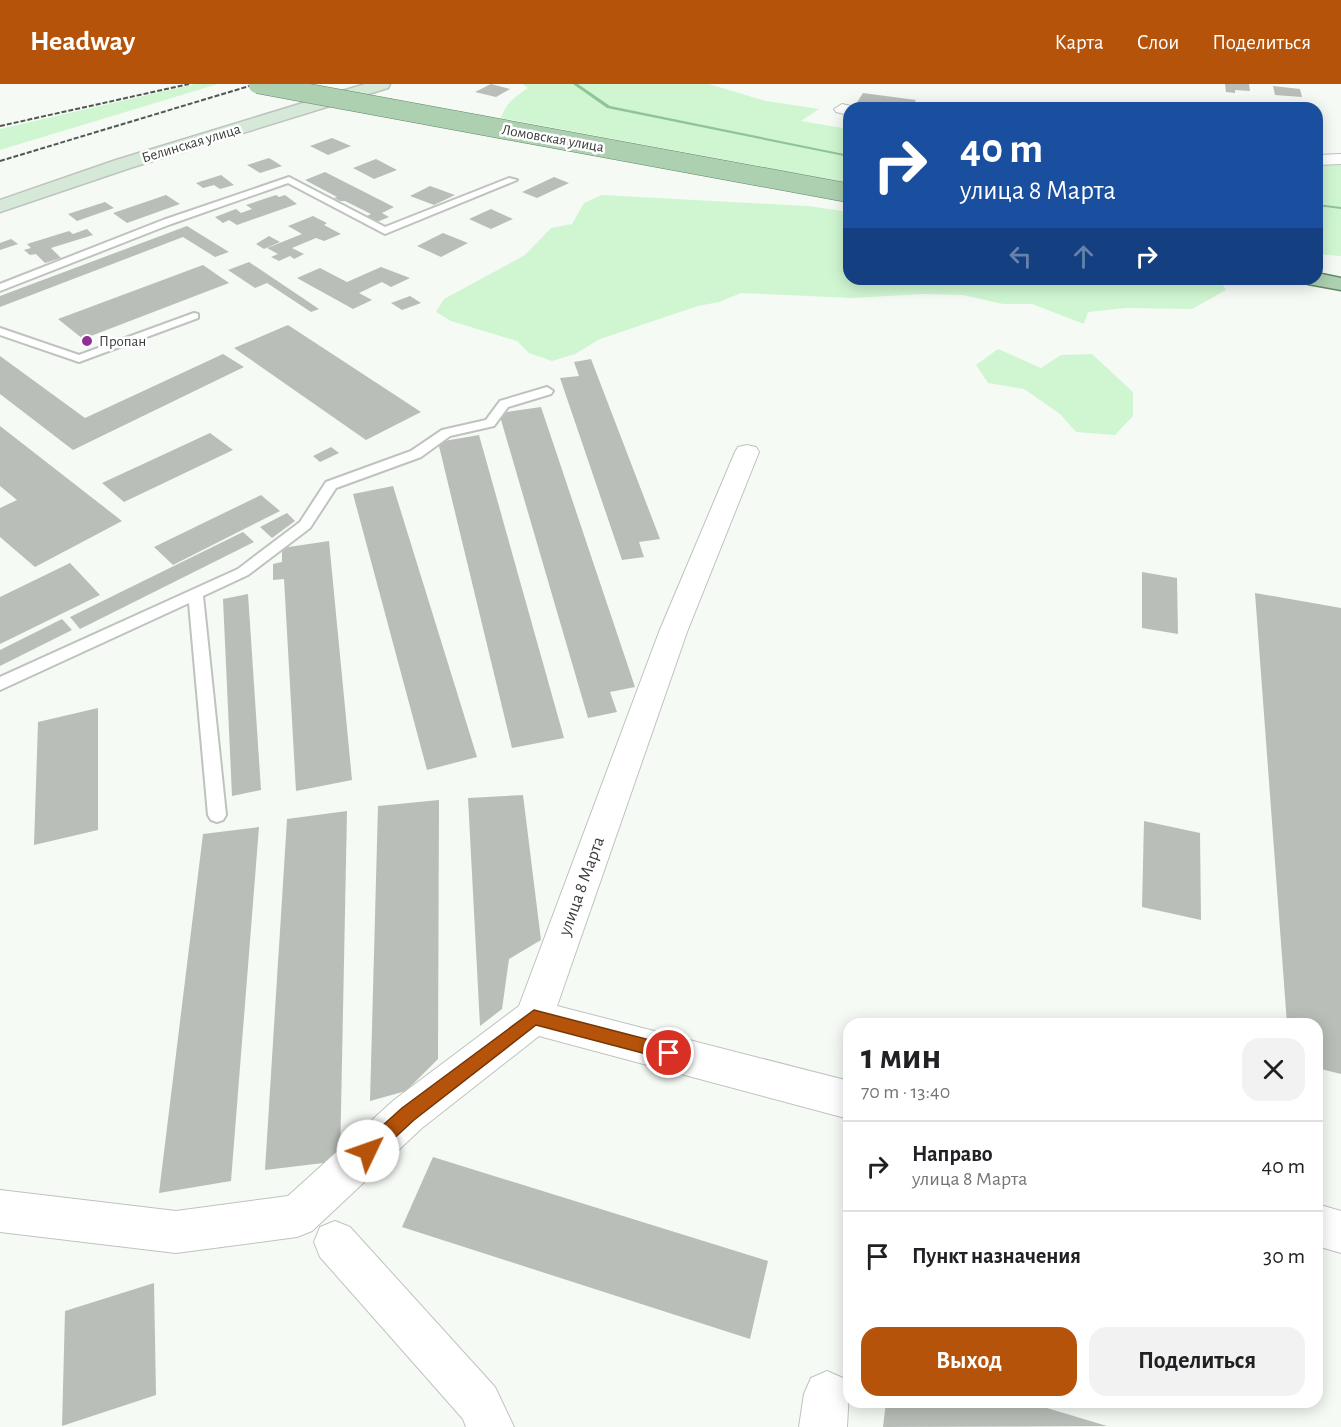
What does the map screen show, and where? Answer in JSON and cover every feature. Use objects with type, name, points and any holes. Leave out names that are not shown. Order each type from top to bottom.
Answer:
[{"type":"main road","name":"Ломовская улица","points":[[258,84],[843,192]]},
{"type":"main road","name":"Белинская улица","points":[[0,206],[123,164],[382,84]]},
{"type":"main road","points":[[1323,280],[1341,284]]},
{"type":"street","points":[[1323,160],[1341,159]]},
{"type":"street","name":"улица 8 Марта","points":[[534,1017],[673,632],[747,452]]},
{"type":"street","points":[[0,1211],[176,1232],[297,1216],[408,1114],[534,1017],[843,1098]]},
{"type":"street","points":[[1323,1227],[1341,1232]]},
{"type":"street","points":[[335,1242],[479,1403],[490,1427]]},
{"type":"lane","points":[[0,288],[166,222],[290,180],[385,231],[512,180]]},
{"type":"lane","points":[[0,331],[79,359],[194,316]]},
{"type":"lane","points":[[0,684],[243,572],[305,525],[332,485],[416,454],[446,433],[489,423],[504,404],[547,391]]},
{"type":"lane","points":[[195,594],[217,815]]},
{"type":"green space","points":[[195,84],[218,84],[0,150],[0,129]]},
{"type":"green space","points":[[523,84],[709,84],[766,101],[819,109],[801,121],[843,128],[843,182],[501,118],[508,104],[528,88]]},
{"type":"green space","points":[[1323,165],[1341,165],[1341,256],[1323,254]]},
{"type":"green space","points":[[602,195],[808,206],[843,211],[843,285],[1223,285],[1226,290],[1192,309],[1126,308],[1088,312],[1084,324],[1032,304],[1003,304],[963,295],[922,294],[853,298],[741,293],[600,339],[575,354],[552,361],[529,353],[517,341],[451,321],[436,312],[444,299],[525,255],[551,228],[572,224],[584,203]]},
{"type":"green space","points":[[998,349],[1041,368],[1061,355],[1092,354],[1133,392],[1133,416],[1115,435],[1076,432],[1060,414],[1024,389],[988,383],[976,365]]},
{"type":"building","points":[[491,84],[510,89],[496,97],[475,92]]},
{"type":"building","points":[[1225,84],[1249,84],[1250,91],[1226,92]]},
{"type":"building","points":[[1273,86],[1300,89],[1302,97],[1275,95]]},
{"type":"building","points":[[863,93],[916,100],[915,102],[857,102]]},
{"type":"building","points":[[332,138],[351,146],[328,155],[310,146]]},
{"type":"building","points":[[269,158],[282,166],[260,173],[247,165]]},
{"type":"building","points":[[376,159],[397,170],[374,179],[353,168]]},
{"type":"building","points":[[325,172],[394,207],[382,213],[389,217],[377,222],[367,216],[371,214],[334,198],[337,197],[305,180]]},
{"type":"building","points":[[221,175],[234,185],[220,189],[214,185],[203,188],[196,183]]},
{"type":"building","points":[[554,177],[569,183],[537,198],[522,192]]},
{"type":"building","points":[[430,186],[455,195],[434,205],[410,196]]},
{"type":"building","points":[[166,195],[180,204],[127,223],[113,213]]},
{"type":"building","points":[[276,195],[279,197],[285,195],[297,204],[237,225],[229,220],[223,223],[215,217],[236,209],[241,213],[252,209],[246,205]]},
{"type":"building","points":[[105,202],[114,208],[77,221],[68,214]]},
{"type":"building","points":[[491,209],[513,219],[491,229],[469,219]]},
{"type":"building","points":[[313,216],[341,234],[324,241],[316,238],[292,248],[304,254],[294,259],[290,256],[279,261],[271,257],[278,254],[267,248],[302,234],[288,226]]},
{"type":"building","points":[[187,226],[229,252],[215,257],[183,237],[0,307],[0,296]]},
{"type":"building","points":[[87,229],[93,235],[51,248],[61,258],[45,263],[36,254],[30,255],[24,250],[31,248],[27,244],[69,231],[73,234]]},
{"type":"building","points":[[443,233],[468,243],[441,257],[417,246]]},
{"type":"building","points":[[269,236],[280,242],[264,249],[256,244]]},
{"type":"building","points":[[11,239],[18,244],[0,250],[0,243]]},
{"type":"building","points":[[249,262],[319,309],[311,312],[267,283],[255,288],[228,270]]},
{"type":"building","points":[[203,265],[229,283],[83,339],[58,319]]},
{"type":"building","points":[[381,267],[410,278],[391,287],[382,282],[359,293],[372,300],[353,309],[297,278],[320,268],[347,282]]},
{"type":"building","points":[[410,296],[421,303],[402,310],[391,303]]},
{"type":"building","points":[[288,325],[421,412],[366,440],[234,348]]},
{"type":"building","points":[[223,354],[244,367],[73,450],[0,394],[0,356],[85,418]]},
{"type":"building","points":[[591,359],[660,539],[639,542],[644,557],[622,560],[560,378],[579,376],[574,362]]},
{"type":"building","points":[[541,407],[635,687],[610,692],[617,712],[588,718],[499,413]]},
{"type":"building","points":[[0,426],[122,521],[35,567],[0,537],[0,508],[17,500],[0,486]]},
{"type":"building","points":[[210,433],[233,450],[124,502],[102,483]]},
{"type":"building","points":[[479,435],[564,738],[512,748],[438,442]]},
{"type":"building","points":[[331,447],[339,453],[320,462],[313,456]]},
{"type":"building","points":[[393,486],[477,757],[427,770],[353,494]]},
{"type":"building","points":[[261,495],[280,511],[173,565],[154,547]]},
{"type":"building","points":[[287,513],[295,521],[272,538],[260,527]]},
{"type":"building","points":[[243,532],[254,542],[80,629],[70,617]]},
{"type":"building","points":[[329,541],[352,780],[296,791],[284,579],[273,580],[273,564],[282,562],[282,548]]},
{"type":"building","points":[[70,563],[100,595],[0,644],[0,597]]},
{"type":"building","points":[[1142,572],[1177,578],[1178,634],[1142,628]]},
{"type":"building","points":[[1255,593],[1341,608],[1341,1074],[1323,1070],[1323,1018],[1287,1018]]},
{"type":"building","points":[[248,594],[261,790],[232,796],[223,599]]},
{"type":"building","points":[[62,619],[72,630],[0,666],[0,650]]},
{"type":"building","points":[[98,708],[98,830],[34,845],[38,722]]},
{"type":"building","points":[[523,795],[541,940],[509,959],[502,1009],[480,1026],[468,798]]},
{"type":"building","points":[[439,800],[438,1059],[406,1091],[370,1101],[378,806]]},
{"type":"building","points":[[347,811],[340,1161],[265,1170],[287,819]]},
{"type":"building","points":[[1144,821],[1200,833],[1201,920],[1142,907]]},
{"type":"building","points":[[259,827],[231,1181],[159,1193],[203,834]]},
{"type":"building","points":[[433,1157],[768,1261],[750,1339],[402,1227]]},
{"type":"building","points":[[154,1283],[156,1395],[62,1426],[65,1311]]},
{"type":"building","points":[[885,1408],[1047,1408],[1107,1426],[883,1427]]},
{"type":"waterway","points":[[575,84],[609,107],[843,155]]},
{"type":"waterway","points":[[1323,206],[1341,208]]},
{"type":"railway","points":[[0,126],[189,84]]},
{"type":"railway","points":[[0,161],[256,84]]},
{"type":"place","name":"Пропан","points":[[87,341]]},
{"type":"route","points":[[368,1151],[408,1114],[534,1017],[669,1053]]}]
